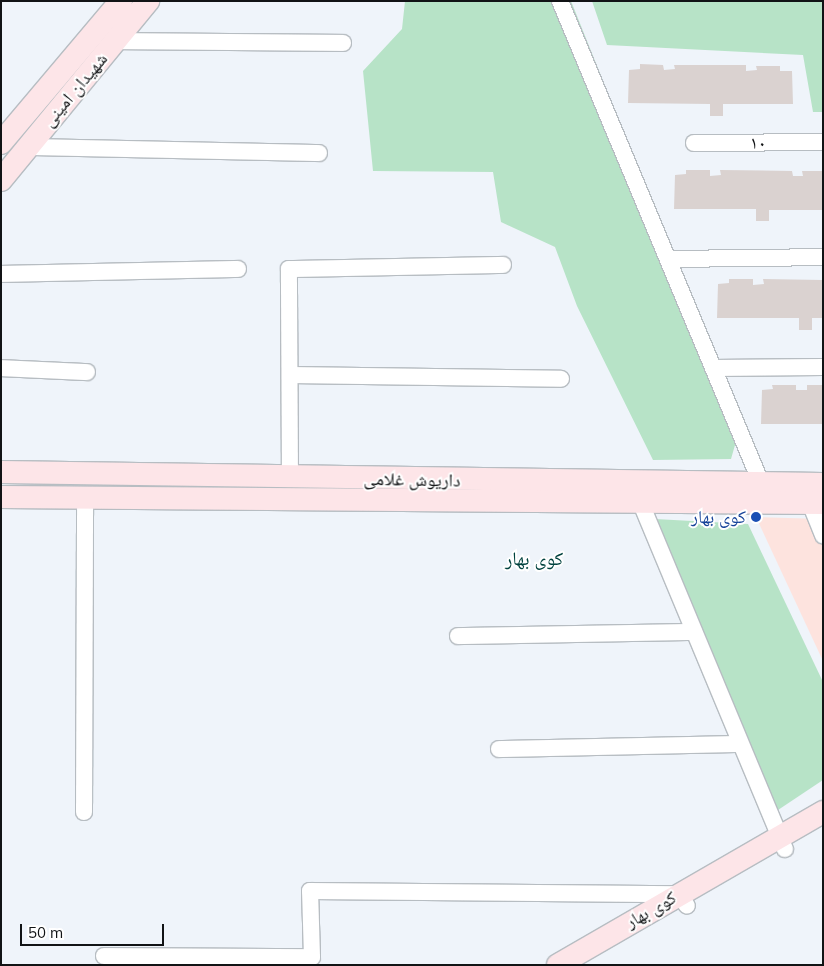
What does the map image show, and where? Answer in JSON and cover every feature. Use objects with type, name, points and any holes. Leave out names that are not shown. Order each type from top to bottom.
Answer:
[{"type":"street","name":"شهیدان امینی","points":[[1,144],[121,1]]},
{"type":"street","name":"شهیدان امینی","points":[[1,180],[148,1]]},
{"type":"street","points":[[560,1],[761,483]]},
{"type":"street","points":[[115,41],[343,43]]},
{"type":"street","name":"۱۰","points":[[694,143],[823,142]]},
{"type":"street","points":[[28,147],[319,153]]},
{"type":"street","points":[[668,259],[823,257]]},
{"type":"street","points":[[290,479],[289,269],[503,265]]},
{"type":"street","points":[[1,274],[238,269]]},
{"type":"street","points":[[713,368],[823,367]]},
{"type":"street","points":[[1,368],[87,372]]},
{"type":"street","points":[[290,375],[561,379]]},
{"type":"street","name":"داریوش غلامی","points":[[1,472],[290,479],[535,491],[640,501],[816,503]]},
{"type":"street","name":"داریوش غلامی","points":[[1,497],[535,491],[761,483],[823,484]]},
{"type":"street","points":[[84,812],[85,497]]},
{"type":"street","points":[[640,501],[782,844]]},
{"type":"street","points":[[816,503],[823,536]]},
{"type":"street","points":[[458,636],[694,632]]},
{"type":"street","points":[[499,749],[740,744]]},
{"type":"street","name":"کوی بهار","points":[[782,844],[823,812]]},
{"type":"street","name":"کوی بهار","points":[[558,965],[683,900],[782,844],[823,828]]},
{"type":"street","points":[[104,956],[312,957],[310,891],[683,900]]},
{"type":"street","name":"کوی بهار","points":[[584,965],[683,900]]},
{"type":"shaded area","points":[[756,517],[823,519],[823,661]]},
{"type":"green space","points":[[405,1],[571,1],[741,424],[731,459],[653,460],[577,306],[555,247],[501,222],[493,172],[373,171],[363,71],[402,29]]},
{"type":"green space","points":[[592,1],[823,1],[823,112],[813,112],[803,55],[607,45]]},
{"type":"green space","points":[[655,519],[748,524],[823,682],[823,780],[775,812]]},
{"type":"building","points":[[640,64],[663,65],[664,70],[675,69],[674,65],[746,65],[746,71],[757,70],[756,66],[780,66],[780,71],[792,71],[793,104],[723,104],[723,116],[710,116],[710,104],[628,103],[629,70],[640,69]]},
{"type":"building","points":[[686,170],[710,170],[710,176],[721,175],[720,170],[792,171],[793,176],[803,176],[802,171],[823,171],[823,210],[769,210],[769,221],[756,221],[756,209],[674,209],[675,175],[686,174]]},
{"type":"building","points":[[729,279],[753,279],[753,285],[764,284],[763,279],[823,280],[823,318],[812,318],[812,330],[799,330],[799,318],[717,318],[718,284],[729,283]]},
{"type":"building","points":[[772,385],[796,385],[796,390],[807,390],[807,385],[823,385],[823,424],[761,424],[762,390],[773,389]]},
{"type":"place","name":"کوی بهار","points":[[756,517]]},
{"type":"district","name":"کوی بهار","points":[[534,559]]}]
